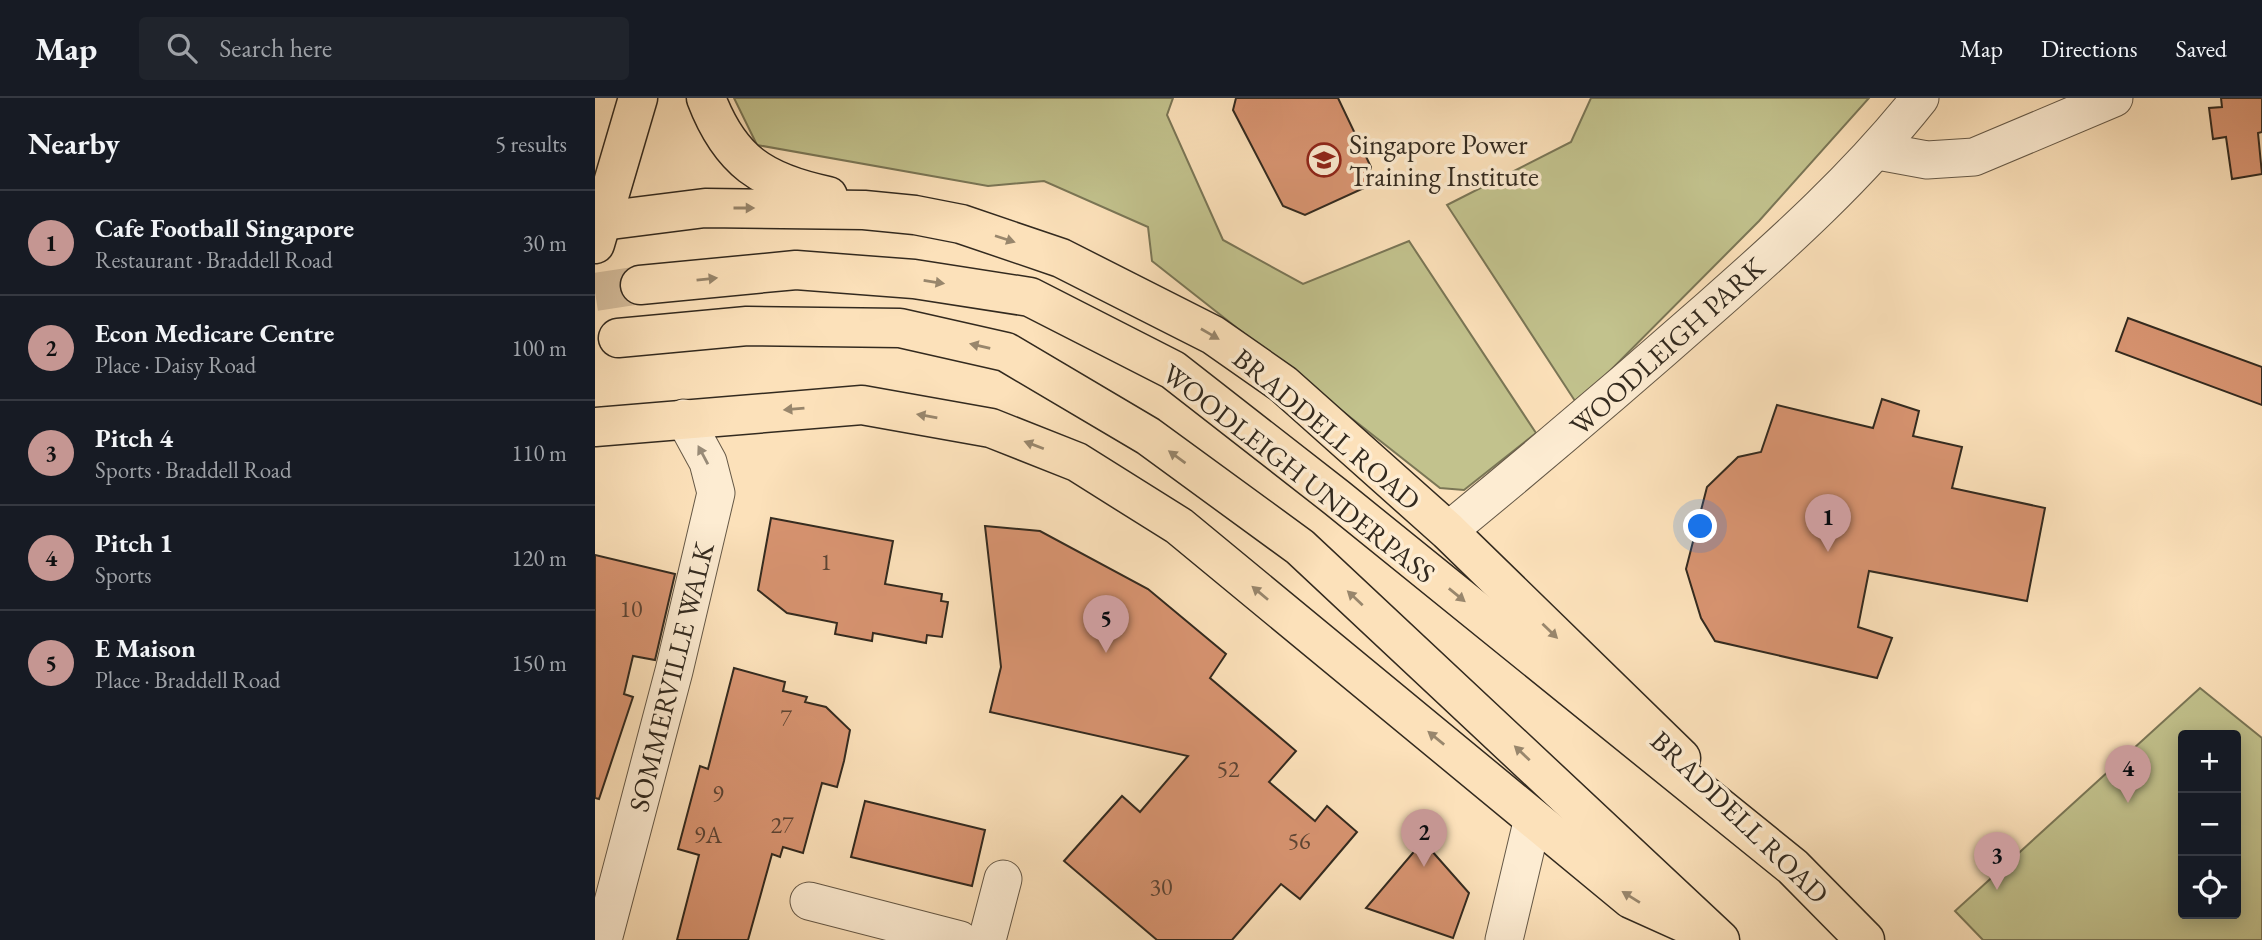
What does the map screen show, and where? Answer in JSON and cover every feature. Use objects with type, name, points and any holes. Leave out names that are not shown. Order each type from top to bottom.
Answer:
[{"type":"main road","points":[[705,98],[721,136],[756,172],[797,189],[915,215]]},
{"type":"main road","points":[[595,146],[602,145],[634,112]]},
{"type":"main road","points":[[597,230],[634,112]]},
{"type":"main road","name":"BRADDELL ROAD","points":[[597,230],[705,208],[864,210],[915,215],[961,224],[1061,258],[1213,335],[1283,384],[1447,531],[1865,940]]},
{"type":"main road","name":"WOODLEIGH UNDERPASS","points":[[639,285],[796,270],[914,279],[1030,298],[1173,370],[1337,498],[1793,867]]},
{"type":"main road","name":"WOODLEIGH UNDERPASS","points":[[618,338],[747,326],[900,328],[1006,352],[1148,436],[1300,547],[1572,799],[1717,938]]},
{"type":"main road","points":[[595,444],[611,425],[862,405],[991,428],[1077,462],[1179,526],[1630,899],[1717,938]]},
{"type":"street","name":"WOODLEIGH PARK","points":[[1447,531],[1592,412],[1787,239],[1878,151],[1920,98]]},
{"type":"street","points":[[1878,151],[1927,160],[1974,157],[2114,98]]},
{"type":"street","name":"SOMMERVILLE WALK","points":[[603,940],[667,698],[716,493],[708,462],[684,418]]},
{"type":"street","points":[[1504,940],[1533,818]]},
{"type":"street","points":[[987,940],[1003,879]]},
{"type":"street","points":[[809,901],[960,940]]},
{"type":"green space","points":[[734,98],[1173,98],[1167,115],[1223,240],[1303,284],[1409,241],[1536,433],[1464,490],[1440,488],[1152,261],[1148,227],[1044,181],[988,186],[757,145]]},
{"type":"green space","points":[[1591,98],[1869,98],[1759,221],[1577,404],[1447,205],[1571,142]]},
{"type":"green space","points":[[2200,688],[2262,738],[2262,940],[1983,940],[1955,911]]},
{"type":"building","points":[[1236,98],[1338,98],[1371,167],[1364,188],[1305,215],[1283,206],[1233,110]]},
{"type":"building","points":[[2221,98],[2262,98],[2262,132],[2258,133],[2262,174],[2232,179],[2226,137],[2213,139],[2209,108],[2222,107]]},
{"type":"building","points":[[2128,318],[2262,367],[2262,405],[2116,351]]},
{"type":"building","points":[[1882,399],[1919,411],[1913,436],[1962,447],[1952,488],[2045,508],[2027,601],[1869,571],[1858,627],[1892,638],[1877,678],[1715,641],[1701,618],[1686,569],[1707,487],[1738,457],[1761,452],[1777,405],[1873,428]]},
{"type":"building","points":[[771,518],[893,541],[885,584],[942,594],[941,601],[948,602],[942,637],[927,635],[926,643],[873,633],[872,641],[835,634],[837,623],[787,613],[758,590]]},
{"type":"building","points":[[985,526],[1040,531],[1148,589],[1226,654],[1210,678],[1296,751],[1269,782],[1315,821],[1327,806],[1357,832],[1300,899],[1281,884],[1232,940],[1157,940],[1064,861],[1122,796],[1140,812],[1188,756],[990,712],[1001,667]]},
{"type":"building","points":[[595,555],[675,574],[655,660],[633,656],[624,694],[633,697],[599,799],[595,798]]},
{"type":"building","points":[[734,668],[785,682],[783,691],[807,697],[805,702],[826,707],[850,730],[844,761],[837,787],[822,783],[803,853],[783,847],[780,857],[772,854],[748,940],[677,940],[699,855],[678,849],[700,766],[708,769]]},
{"type":"building","points":[[865,801],[985,830],[972,886],[851,857]]},
{"type":"building","points":[[1423,841],[1469,893],[1453,938],[1366,908]]},
{"type":"tunnel","points":[[595,292],[640,285]]},
{"type":"place","name":"Singapore Power Training Institute","points":[[1324,160]]},
{"type":"place","name":"Cafe Football Singapore","points":[[1828,552]]},
{"type":"place","name":"E Maison","points":[[1106,653]]},
{"type":"place","name":"Pitch 1","points":[[2128,803]]},
{"type":"place","name":"Econ Medicare Centre","points":[[1424,867]]},
{"type":"place","name":"Pitch 4","points":[[1997,890]]}]
